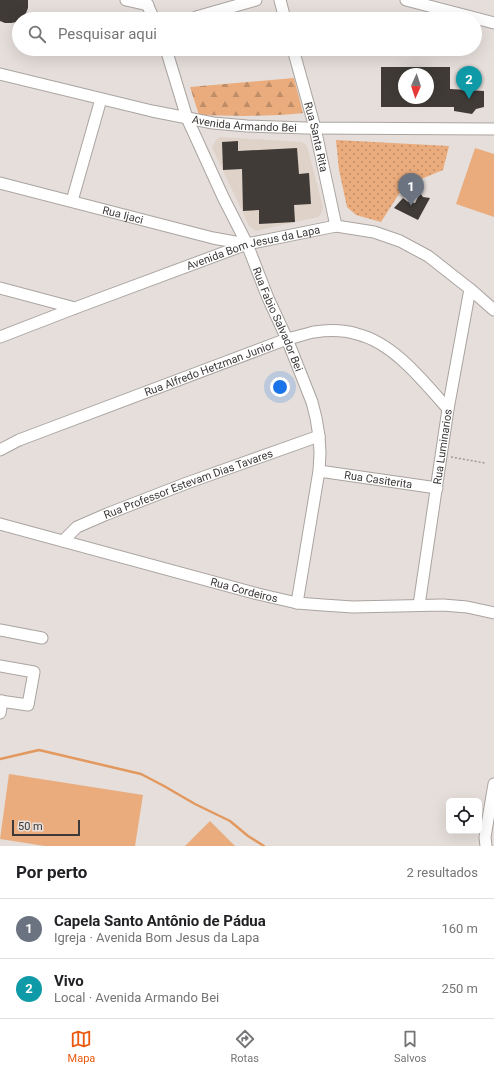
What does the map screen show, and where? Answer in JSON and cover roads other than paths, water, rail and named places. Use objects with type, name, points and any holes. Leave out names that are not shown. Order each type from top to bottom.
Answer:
[{"type":"street","points":[[126,0],[147,3]]},
{"type":"street","points":[[214,12],[256,0]]},
{"type":"street","points":[[280,0],[283,12]]},
{"type":"street","points":[[406,0],[452,12]]},
{"type":"street","points":[[482,20],[494,23]]},
{"type":"street","name":"Rua Fabio Salvador Bei","points":[[168,56],[187,118],[223,197],[247,244],[312,402],[316,418],[320,453],[319,471],[297,603]]},
{"type":"street","name":"Rua Santa Rita","points":[[295,56],[315,128],[336,226]]},
{"type":"street","name":"Avenida Armando Bei","points":[[0,74],[101,99],[213,123],[247,126],[315,128],[494,129]]},
{"type":"street","points":[[72,201],[101,99]]},
{"type":"street","name":"Rua Ijaci","points":[[2,180],[72,201],[213,238],[247,244]]},
{"type":"street","name":"Avenida Bom Jesus da Lapa","points":[[0,338],[75,308],[247,244],[336,226],[374,232],[400,241],[428,256],[494,310]]},
{"type":"street","points":[[0,288],[75,308]]},
{"type":"street","name":"Rua Luminarios","points":[[419,605],[448,409],[470,289]]},
{"type":"street","name":"Rua Alfredo Hetzman Junior","points":[[0,450],[19,440],[287,339],[314,332],[340,331],[368,338],[392,352],[406,364],[448,409]]},
{"type":"street","name":"Rua Professor Estevam Dias Tavares","points":[[63,541],[77,527],[107,514],[187,483],[319,436]]},
{"type":"street","name":"Rua Casiterita","points":[[319,471],[437,488]]},
{"type":"street","name":"Rua Cordeiros","points":[[0,524],[258,594],[297,603],[353,607],[443,605],[467,607],[494,613]]},
{"type":"street","points":[[0,630],[42,638]]},
{"type":"street","points":[[0,666],[34,672],[28,705],[1,701],[0,713]]},
{"type":"street","points":[[486,846],[485,837],[494,784]]},
{"type":"waterway","points":[[0,759],[39,750],[141,774],[195,804],[230,821],[248,836],[264,846]]},
{"type":"place","name":"Vivo","points":[[469,99]]},
{"type":"place","name":"Capela Santo Antônio de Pádua","points":[[411,206]]}]
